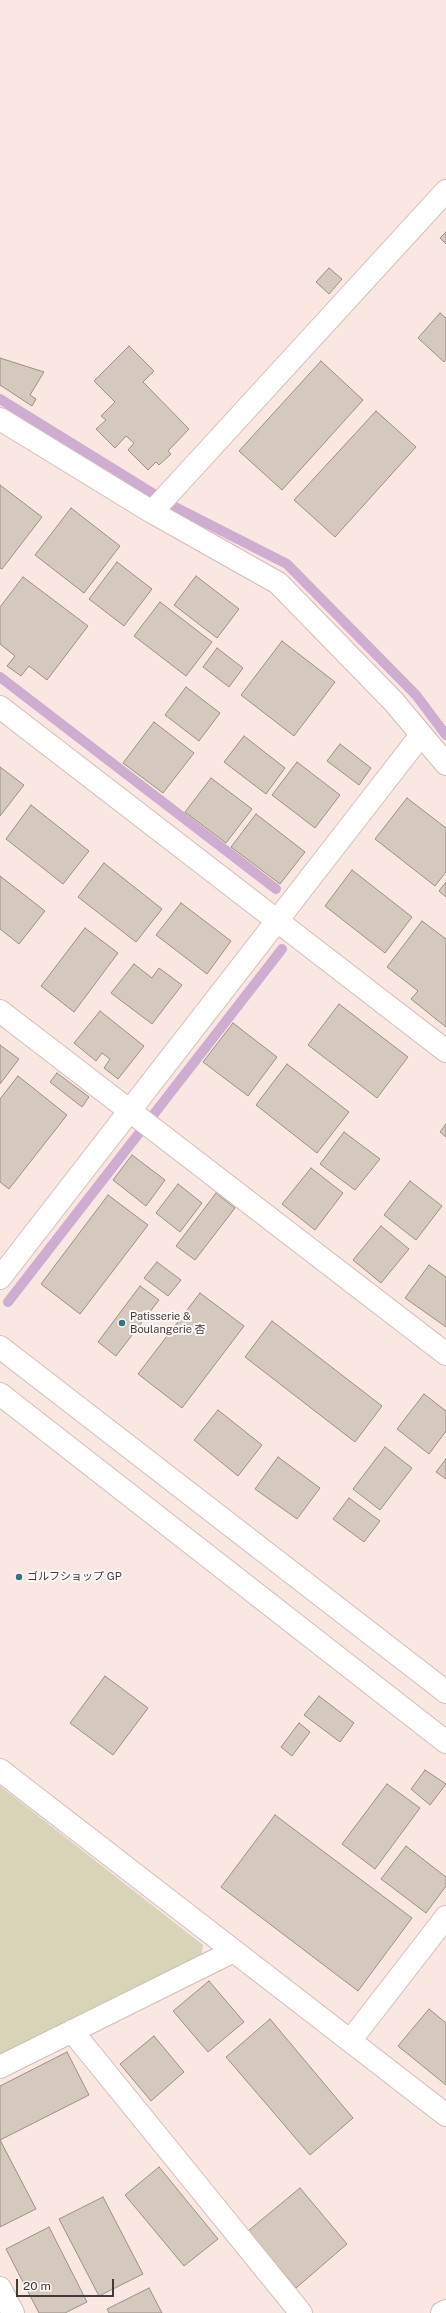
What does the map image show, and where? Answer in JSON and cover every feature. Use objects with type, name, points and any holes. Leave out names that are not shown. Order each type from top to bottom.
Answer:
[{"type":"street","points":[[159,504],[446,191]]},
{"type":"street","points":[[0,419],[159,504],[278,583],[394,702],[446,764]]},
{"type":"street","points":[[0,707],[446,1051]]},
{"type":"street","points":[[0,1278],[139,1119],[277,920],[421,734]]},
{"type":"street","points":[[0,1011],[446,1354]]},
{"type":"street","points":[[0,1346],[446,1692]]},
{"type":"street","points":[[0,1394],[446,1742]]},
{"type":"street","points":[[0,1770],[446,2115]]},
{"type":"street","points":[[350,2041],[446,1917]]},
{"type":"street","points":[[0,2066],[234,1952]]},
{"type":"street","points":[[72,2031],[301,2313]]},
{"type":"street","points":[[0,2288],[13,2313]]},
{"type":"street","points":[[442,2313],[446,2311]]},
{"type":"shaded area","points":[[0,1786],[203,1945],[201,1959],[0,2059]]},
{"type":"building","points":[[446,232],[446,244],[440,238]]},
{"type":"building","points":[[329,268],[342,279],[329,294],[316,282]]},
{"type":"building","points":[[440,313],[446,318],[446,359],[444,362],[418,338]]},
{"type":"building","points":[[129,346],[154,371],[143,382],[189,429],[168,451],[171,454],[159,465],[156,462],[148,470],[128,450],[134,443],[126,436],[115,448],[96,429],[106,420],[101,416],[115,402],[94,381]]},
{"type":"building","points":[[0,358],[44,372],[30,395],[36,399],[32,406],[0,385]]},
{"type":"building","points":[[321,361],[363,400],[282,490],[239,451]]},
{"type":"building","points":[[376,411],[416,447],[335,537],[294,500]]},
{"type":"building","points":[[0,485],[42,517],[2,569],[0,568]]},
{"type":"building","points":[[71,508],[120,546],[84,593],[35,555]]},
{"type":"building","points":[[117,562],[152,589],[124,626],[89,599]]},
{"type":"building","points":[[196,576],[239,609],[217,638],[174,605]]},
{"type":"building","points":[[23,577],[88,626],[47,680],[29,666],[21,676],[7,666],[15,656],[0,644],[0,607]]},
{"type":"building","points":[[160,602],[212,642],[186,676],[134,636]]},
{"type":"building","points":[[282,641],[335,682],[294,736],[241,695]]},
{"type":"building","points":[[217,648],[243,668],[229,687],[203,667]]},
{"type":"building","points":[[186,687],[220,713],[199,741],[165,715]]},
{"type":"building","points":[[154,722],[194,753],[163,793],[123,763]]},
{"type":"building","points":[[244,736],[285,768],[266,794],[224,762]]},
{"type":"building","points":[[340,744],[371,768],[359,785],[327,761]]},
{"type":"building","points":[[297,762],[340,795],[315,828],[272,795]]},
{"type":"building","points":[[0,767],[24,785],[0,816]]},
{"type":"building","points":[[211,778],[252,809],[226,843],[185,812]]},
{"type":"building","points":[[407,798],[446,828],[446,872],[435,886],[375,839]]},
{"type":"building","points":[[31,805],[89,851],[63,884],[6,839]]},
{"type":"building","points":[[256,814],[305,852],[280,884],[231,847]]},
{"type":"building","points":[[104,863],[162,909],[136,942],[78,897]]},
{"type":"building","points":[[352,870],[412,917],[385,953],[325,906]]},
{"type":"building","points":[[0,876],[45,911],[19,944],[0,929]]},
{"type":"building","points":[[446,882],[446,897],[439,891]]},
{"type":"building","points":[[181,903],[231,941],[207,974],[156,935]]},
{"type":"building","points":[[422,921],[446,939],[446,1027],[411,999],[418,991],[387,967]]},
{"type":"building","points":[[85,928],[118,953],[74,1012],[41,986]]},
{"type":"building","points":[[134,964],[152,978],[159,968],[182,985],[152,1024],[111,993]]},
{"type":"building","points":[[339,1004],[408,1057],[377,1098],[308,1045]]},
{"type":"building","points":[[100,1011],[144,1046],[118,1079],[104,1068],[110,1059],[102,1053],[96,1061],[74,1043]]},
{"type":"building","points":[[233,1023],[277,1057],[248,1096],[203,1062]]},
{"type":"building","points":[[0,1045],[19,1059],[0,1084]]},
{"type":"building","points":[[287,1064],[349,1112],[317,1153],[256,1105]]},
{"type":"building","points":[[57,1073],[89,1097],[82,1107],[50,1082]]},
{"type":"building","points":[[18,1076],[67,1115],[9,1189],[0,1182],[0,1099]]},
{"type":"building","points":[[446,1124],[446,1137],[440,1132]]},
{"type":"building","points":[[344,1132],[380,1159],[355,1190],[320,1164]]},
{"type":"building","points":[[132,1155],[165,1180],[146,1206],[113,1180]]},
{"type":"building","points":[[311,1168],[343,1193],[315,1230],[282,1204]]},
{"type":"building","points":[[410,1181],[442,1206],[416,1240],[384,1215]]},
{"type":"building","points":[[178,1184],[202,1203],[180,1232],[156,1213]]},
{"type":"building","points":[[216,1193],[235,1208],[195,1260],[176,1246]]},
{"type":"building","points":[[108,1195],[148,1225],[80,1314],[41,1284]]},
{"type":"building","points":[[381,1226],[409,1249],[381,1283],[353,1260]]},
{"type":"building","points":[[157,1262],[181,1280],[168,1296],[144,1278]]},
{"type":"building","points":[[429,1265],[446,1277],[446,1327],[405,1298]]},
{"type":"building","points":[[140,1286],[159,1300],[116,1356],[98,1342]]},
{"type":"building","points":[[200,1293],[244,1326],[182,1408],[138,1374]]},
{"type":"building","points":[[272,1321],[382,1406],[355,1442],[245,1357]]},
{"type":"building","points":[[424,1394],[446,1411],[446,1431],[429,1454],[397,1429]]},
{"type":"building","points":[[218,1410],[262,1445],[238,1476],[194,1440]]},
{"type":"building","points":[[385,1447],[412,1468],[380,1510],[353,1489]]},
{"type":"building","points":[[278,1457],[320,1488],[297,1519],[255,1489]]},
{"type":"building","points":[[446,1459],[446,1479],[436,1472]]},
{"type":"building","points":[[349,1498],[380,1521],[364,1542],[333,1519]]},
{"type":"building","points":[[105,1676],[148,1708],[113,1755],[70,1723]]},
{"type":"building","points":[[319,1696],[354,1723],[340,1742],[304,1715]]},
{"type":"building","points":[[299,1723],[310,1732],[292,1756],[281,1747]]},
{"type":"building","points":[[425,1770],[446,1784],[430,1805],[411,1789]]},
{"type":"building","points":[[387,1784],[420,1808],[375,1869],[342,1844]]},
{"type":"building","points":[[275,1815],[412,1918],[358,1991],[221,1887]]},
{"type":"building","points":[[406,1846],[446,1877],[446,1886],[426,1913],[381,1879]]},
{"type":"building","points":[[209,1981],[244,2022],[208,2052],[173,2011]]},
{"type":"building","points":[[429,2009],[446,2023],[446,2085],[398,2046]]},
{"type":"building","points":[[270,2019],[353,2118],[310,2155],[226,2057]]},
{"type":"building","points":[[154,2036],[184,2072],[151,2101],[120,2064]]},
{"type":"building","points":[[67,2052],[89,2095],[0,2140],[0,2086]]},
{"type":"building","points":[[0,2140],[36,2209],[0,2227]]},
{"type":"building","points":[[159,2167],[218,2239],[184,2266],[125,2195]]},
{"type":"building","points":[[300,2188],[347,2244],[296,2288],[248,2231]]},
{"type":"building","points":[[103,2197],[143,2274],[99,2296],[59,2219]]},
{"type":"building","points":[[49,2227],[87,2302],[65,2313],[39,2313],[6,2249]]},
{"type":"building","points":[[149,2288],[162,2313],[109,2313],[107,2309]]},
{"type":"waterway","points":[[0,399],[175,507],[287,564],[416,695],[446,735]]},
{"type":"waterway","points":[[0,677],[276,889]]},
{"type":"waterway","points":[[8,1302],[282,949]]},
{"type":"place","name":"Patisserie & Boulangerie 杏","points":[[122,1323]]},
{"type":"place","name":"ゴルフショップ GP","points":[[19,1577]]}]
